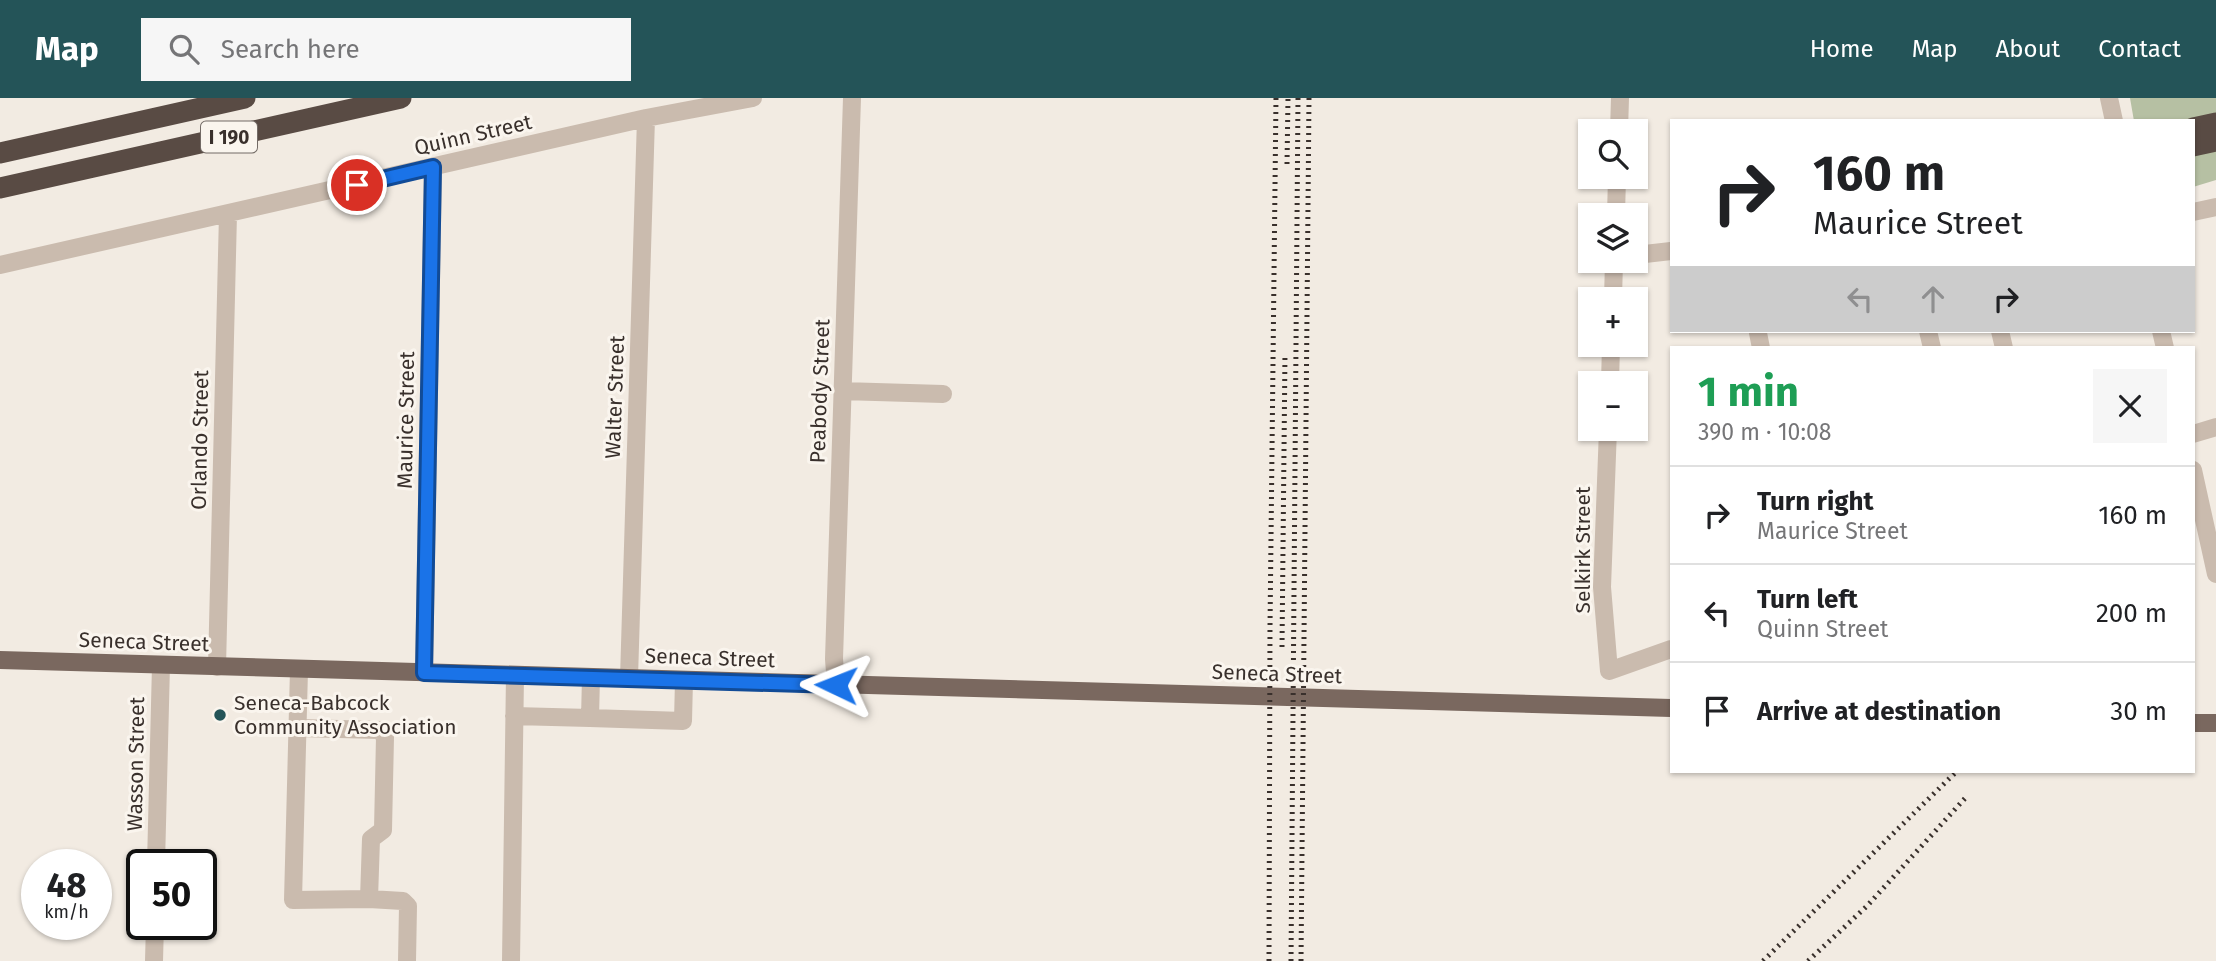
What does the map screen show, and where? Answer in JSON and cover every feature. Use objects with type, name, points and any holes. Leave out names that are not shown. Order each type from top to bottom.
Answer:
[{"type":"highway","name":"I 190","points":[[0,153],[245,98]]},
{"type":"highway","name":"I 190","points":[[0,188],[401,98]]},
{"type":"highway","points":[[2195,128],[2216,123]]},
{"type":"highway","points":[[2195,146],[2216,141]]},
{"type":"main road","name":"Seneca Street","points":[[0,660],[1670,708]]},
{"type":"main road","points":[[2195,723],[2216,723]]},
{"type":"street","name":"Quinn Street","points":[[0,265],[646,118],[753,98]]},
{"type":"street","name":"Peabody Street","points":[[836,685],[834,659],[852,98]]},
{"type":"street","points":[[1619,119],[1620,98]]},
{"type":"street","points":[[2109,98],[2114,119]]},
{"type":"street","name":"Walter Street","points":[[629,678],[646,118]]},
{"type":"street","name":"Maurice Street","points":[[424,673],[433,167]]},
{"type":"street","points":[[2195,212],[2216,207]]},
{"type":"street","name":"Orlando Street","points":[[217,667],[229,214]]},
{"type":"street","points":[[1648,253],[1670,251]]},
{"type":"street","points":[[842,391],[943,394]]},
{"type":"street","points":[[2195,433],[2216,427]]},
{"type":"street","name":"Selkirk Street","points":[[1608,441],[1602,587],[1609,671],[1670,649]]},
{"type":"street","points":[[2195,479],[2216,574]]},
{"type":"street","name":"Wasson Street","points":[[156,849],[161,665]]},
{"type":"street","points":[[299,670],[293,900],[403,901],[408,906],[407,961]]},
{"type":"street","points":[[511,961],[515,676]]},
{"type":"street","points":[[590,718],[591,677]]},
{"type":"street","points":[[514,716],[682,721],[684,680]]},
{"type":"street","points":[[298,729],[380,730],[385,737],[383,831],[371,839],[369,900]]},
{"type":"street","points":[[154,961],[155,940]]},
{"type":"green space","points":[[2130,98],[2216,98],[2216,180],[2195,186],[2195,119],[2134,119]]},
{"type":"railway","points":[[1269,961],[1276,98]]},
{"type":"railway","points":[[1287,164],[1288,98]]},
{"type":"railway","points":[[1291,961],[1298,98]]},
{"type":"railway","points":[[1301,961],[1309,98]]},
{"type":"railway","points":[[1282,647],[1285,353]]},
{"type":"railway","points":[[1763,961],[1955,773]]},
{"type":"railway","points":[[1808,961],[1867,906],[1968,795]]},
{"type":"place","name":"Seneca-Babcock Community Association","points":[[220,715]]},
{"type":"route","points":[[357,185],[433,167],[424,673],[836,685]]}]
